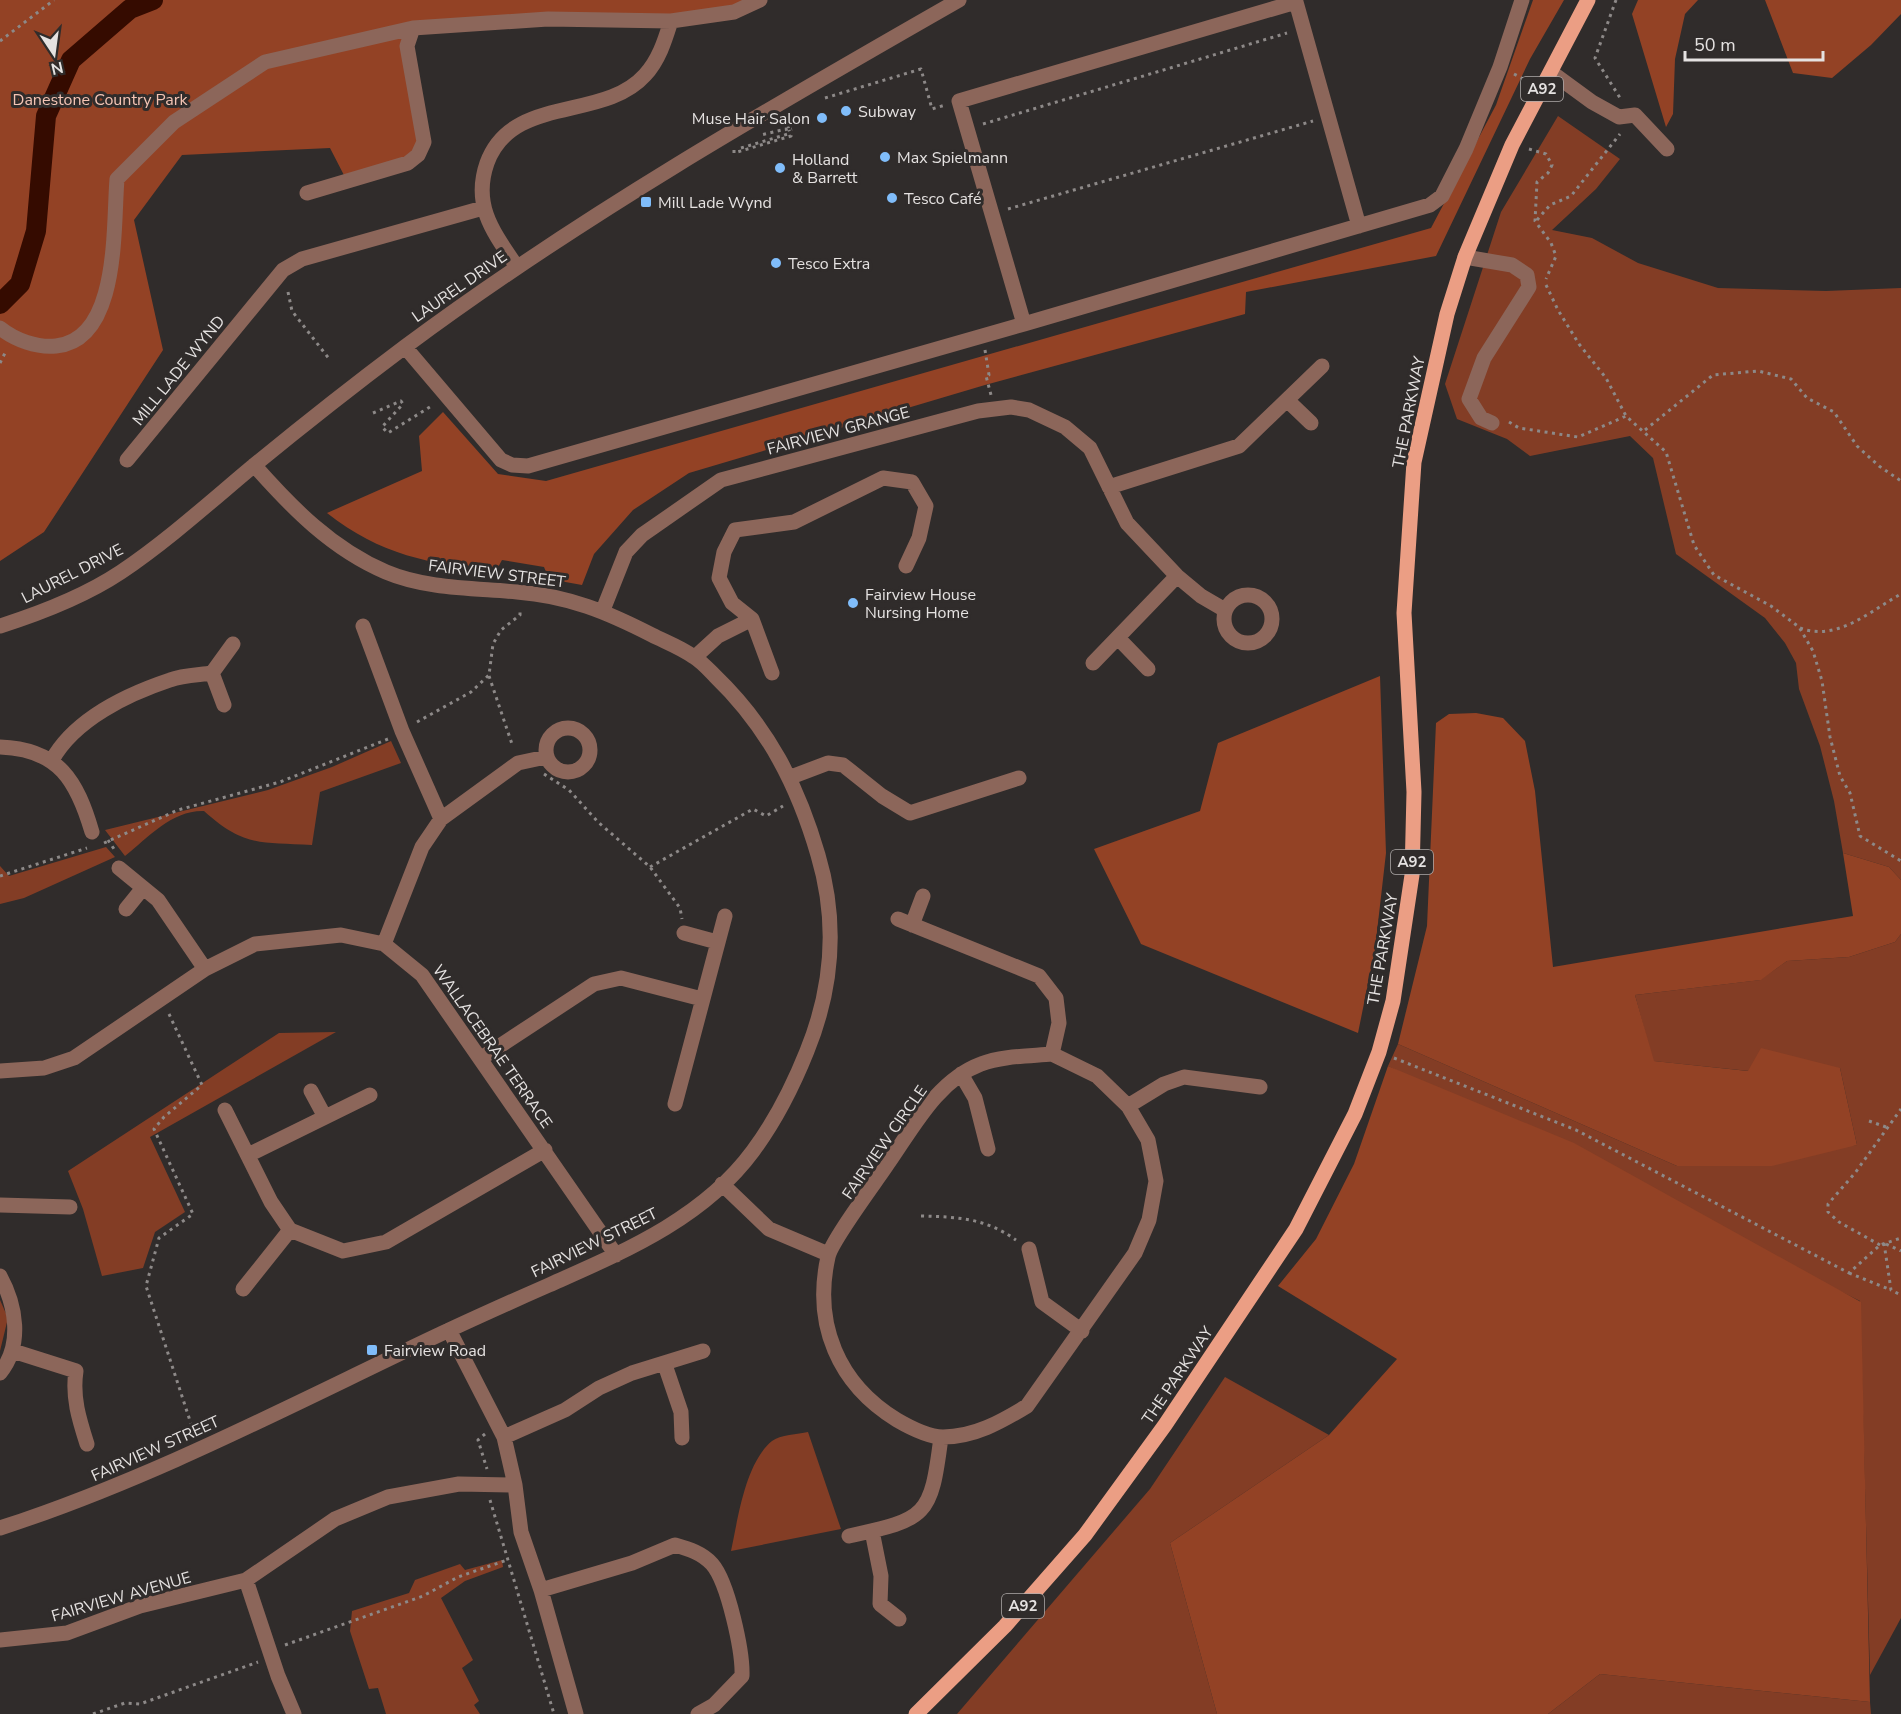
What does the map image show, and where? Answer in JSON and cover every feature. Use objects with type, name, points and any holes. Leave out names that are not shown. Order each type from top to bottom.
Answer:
[{"type":"main road","name":"THE PARKWAY","points":[[916,1714],[1005,1626],[1085,1535],[1166,1425],[1296,1229],[1355,1114],[1378,1052],[1393,1001],[1412,875],[1414,792],[1404,613],[1414,462],[1447,314],[1465,257],[1512,145],[1588,0]]},
{"type":"street","points":[[2,330],[26,342],[47,346],[66,345],[86,334],[99,313],[110,273],[117,179],[174,122],[265,62],[413,28],[548,19],[671,21],[734,12],[760,0]]},
{"type":"street","name":"LAUREL DRIVE","points":[[0,626],[38,614],[119,573],[175,532],[254,465],[405,347],[517,267],[740,124],[958,0]]},
{"type":"street","points":[[405,347],[501,460],[512,465],[528,466],[1430,205],[1442,196],[1466,149],[1500,66],[1522,0]]},
{"type":"street","points":[[1024,324],[958,101],[1296,2],[1359,226]]},
{"type":"street","points":[[517,267],[492,230],[483,208],[481,181],[491,153],[510,129],[539,116],[619,93],[645,76],[660,52],[671,21]]},
{"type":"street","points":[[307,193],[408,163],[418,155],[424,142],[406,46],[413,28]]},
{"type":"street","points":[[1551,72],[1592,102],[1619,117],[1635,115],[1667,149]]},
{"type":"street","name":"MILL LADE WYND","points":[[127,460],[283,270],[302,259],[483,208]]},
{"type":"street","points":[[1465,257],[1512,265],[1527,275],[1528,288],[1484,357],[1468,399],[1481,418],[1492,423]]},
{"type":"street","points":[[1109,487],[1239,446],[1322,366]]},
{"type":"street","points":[[1287,400],[1311,423]]},
{"type":"street","name":"FAIRVIEW GRANGE","points":[[603,610],[626,552],[642,535],[721,480],[994,408],[1029,410],[1065,427],[1090,448],[1126,523],[1177,576],[1201,596],[1225,610]]},
{"type":"street","name":"FAIRVIEW STREET","points":[[0,1528],[62,1507],[199,1449],[449,1330],[616,1255],[679,1221],[722,1184],[752,1153],[790,1094],[826,995],[830,913],[824,874],[800,796],[791,777],[749,711],[695,657],[603,610],[584,603],[523,592],[424,583],[390,574],[352,555],[298,515],[254,465]]},
{"type":"street","points":[[772,673],[752,619],[732,603],[719,578],[724,552],[735,530],[794,522],[883,478],[912,482],[926,506],[919,538],[906,566]]},
{"type":"street","points":[[1093,663],[1119,639],[1177,576]]},
{"type":"street","points":[[695,657],[718,636],[752,619]]},
{"type":"street","points":[[363,626],[402,731],[441,819]]},
{"type":"street","points":[[1119,639],[1148,669]]},
{"type":"street","points":[[52,759],[58,749],[94,716],[112,705],[172,679],[212,673],[233,644]]},
{"type":"street","points":[[212,673],[224,705]]},
{"type":"street","points":[[0,747],[52,759],[82,798],[92,832]]},
{"type":"street","points":[[384,944],[422,847],[441,819],[518,764],[546,757]]},
{"type":"street","points":[[791,777],[828,763],[843,765],[882,796],[910,813],[1019,778]]},
{"type":"street","points":[[119,868],[158,900],[205,969]]},
{"type":"street","points":[[126,909],[143,888]]},
{"type":"street","points":[[923,896],[905,922],[1039,976],[1056,998],[1059,1023],[1052,1053]]},
{"type":"street","points":[[675,1104],[725,916]]},
{"type":"street","points":[[684,933],[717,942]]},
{"type":"street","name":"WALLACEBRAE TERRACE","points":[[0,1071],[44,1068],[74,1058],[205,969],[255,944],[341,935],[384,944],[422,975],[616,1255]]},
{"type":"street","points":[[480,1059],[594,984],[621,978],[702,999]]},
{"type":"street","name":"FAIRVIEW CIRCLE","points":[[1052,1053],[1097,1076],[1128,1106],[1148,1140],[1156,1181],[1149,1220],[1135,1253],[1027,1406],[1001,1422],[967,1435],[941,1437],[907,1426],[876,1407],[846,1374],[828,1334],[824,1306],[828,1254],[934,1098],[961,1074],[982,1063],[1052,1053]]},
{"type":"street","points":[[961,1074],[975,1098],[988,1149]]},
{"type":"street","points":[[1128,1106],[1164,1084],[1184,1077],[1260,1087]]},
{"type":"street","points":[[311,1091],[325,1117]]},
{"type":"street","points":[[248,1155],[370,1095]]},
{"type":"street","points":[[225,1110],[271,1202],[290,1230],[343,1251],[386,1242],[545,1150]]},
{"type":"street","points":[[722,1184],[769,1229],[828,1254]]},
{"type":"street","points":[[0,1205],[70,1207]]},
{"type":"street","points":[[243,1289],[290,1230]]},
{"type":"street","points":[[1029,1249],[1042,1302],[1082,1331]]},
{"type":"street","points":[[0,1276],[14,1309],[12,1352],[0,1373]]},
{"type":"street","points":[[449,1330],[500,1430],[515,1485],[521,1532],[541,1590],[576,1714]]},
{"type":"street","points":[[500,1430],[565,1410],[599,1388],[632,1373],[665,1365],[703,1351]]},
{"type":"street","points":[[12,1352],[76,1371],[73,1385],[75,1405],[87,1444]]},
{"type":"street","points":[[665,1365],[681,1412],[682,1438]]},
{"type":"street","points":[[849,1536],[897,1524],[925,1507],[933,1492],[941,1437]]},
{"type":"street","name":"FAIRVIEW AVENUE","points":[[0,1640],[67,1634],[149,1603],[246,1580],[335,1519],[388,1497],[459,1484],[515,1485]]},
{"type":"street","points":[[872,1531],[881,1576],[880,1604],[899,1619]]},
{"type":"street","points":[[541,1590],[632,1563],[675,1545],[700,1553],[713,1565],[722,1581],[743,1655],[742,1676],[714,1705],[698,1714]]},
{"type":"street","points":[[246,1580],[270,1654],[294,1714]]},
{"type":"path","points":[[0,40],[54,0]]},
{"type":"path","points":[[1616,0],[1594,58],[1623,98],[1619,117]]},
{"type":"path","points":[[967,129],[1303,28]]},
{"type":"path","points":[[1500,66],[1542,90]]},
{"type":"path","points":[[814,101],[921,69],[932,109],[958,101]]},
{"type":"path","points":[[752,138],[786,129],[788,134],[733,150],[734,153],[791,136],[786,117],[796,114]]},
{"type":"path","points":[[1535,221],[1550,205],[1571,195],[1635,115]]},
{"type":"path","points":[[992,214],[1328,116]]},
{"type":"path","points":[[1512,145],[1546,154],[1552,165],[1548,173],[1537,182],[1535,221],[1551,243],[1556,256],[1545,281],[1558,310],[1579,344],[1606,378],[1626,416],[1645,430],[1666,452],[1694,545],[1714,575],[1771,606],[1799,627],[1815,633],[1831,632],[1901,594]]},
{"type":"path","points":[[289,287],[288,295],[292,311],[330,360]]},
{"type":"path","points":[[981,336],[988,361],[985,362],[989,375],[986,376],[994,408]]},
{"type":"path","points":[[1645,430],[1713,375],[1758,371],[1791,380],[1807,398],[1834,412],[1857,446],[1879,466],[1901,481]]},
{"type":"path","points":[[373,413],[401,401],[403,404],[382,427],[388,433],[448,397]]},
{"type":"path","points":[[1492,423],[1508,421],[1519,428],[1578,437],[1626,416]]},
{"type":"path","points":[[523,592],[520,615],[501,630],[493,645],[489,675],[518,764],[544,774],[569,790],[597,822],[650,867],[680,908],[684,933]]},
{"type":"path","points":[[1799,627],[1812,651],[1822,681],[1832,747],[1840,776],[1850,794],[1860,836],[1901,861]]},
{"type":"path","points":[[0,876],[108,841],[178,810],[302,774],[402,731],[471,692],[489,675]]},
{"type":"path","points":[[650,867],[753,809],[766,816],[800,796]]},
{"type":"path","points":[[92,832],[103,833],[119,857],[119,868]]},
{"type":"path","points":[[162,1000],[202,1086],[164,1117],[154,1130],[193,1214],[159,1238],[146,1286],[199,1449]]},
{"type":"path","points":[[1378,1052],[1576,1130],[1849,1273],[1901,1295]]},
{"type":"path","points":[[1880,1245],[1839,1222],[1828,1212],[1828,1204],[1855,1173],[1901,1109]]},
{"type":"path","points":[[1869,1121],[1886,1127]]},
{"type":"path","points":[[921,1216],[963,1217],[1001,1230],[1029,1249]]},
{"type":"path","points":[[1849,1273],[1880,1245],[1901,1238]]},
{"type":"path","points":[[1884,1243],[1891,1290]]},
{"type":"path","points":[[1884,1243],[1901,1251]]},
{"type":"path","points":[[500,1430],[478,1440],[507,1560],[554,1714]]},
{"type":"path","points":[[93,1714],[125,1703],[140,1704],[423,1596],[458,1577],[507,1560]]},
{"type":"shaded area","points":[[1558,116],[1620,159],[1596,189],[1552,230],[1592,238],[1638,263],[1718,288],[1826,291],[1901,288],[1901,880],[1889,867],[1843,853],[1834,801],[1820,746],[1799,689],[1796,663],[1785,643],[1765,618],[1676,554],[1653,458],[1630,436],[1530,456],[1507,439],[1457,419],[1445,384],[1501,212]]},
{"type":"shaded area","points":[[391,741],[401,763],[320,792],[312,845],[266,842],[242,837],[218,823],[204,811],[192,812],[171,820],[125,856],[105,830],[268,790],[332,767]]},
{"type":"shaded area","points":[[106,847],[115,857],[24,898],[0,904],[0,866],[9,876]]},
{"type":"shaded area","points":[[1901,934],[1901,1618],[1870,1675],[1860,1301],[1388,1066],[1398,1044],[1677,1166],[1857,1145],[1840,1068],[1749,1071],[1653,1061],[1635,995],[1760,980],[1787,961],[1849,957],[1895,942]]},
{"type":"shaded area","points":[[336,1032],[150,1137],[185,1212],[155,1232],[143,1268],[102,1276],[83,1209],[68,1171],[279,1033]]},
{"type":"shaded area","points":[[0,1300],[8,1318],[0,1351]]},
{"type":"shaded area","points":[[1225,1377],[1329,1435],[1170,1543],[1217,1714],[957,1714],[1150,1489]]},
{"type":"shaded area","points":[[808,1432],[841,1529],[731,1551],[744,1492],[755,1463],[775,1439]]},
{"type":"shaded area","points":[[502,1560],[503,1567],[465,1581],[441,1598],[473,1660],[462,1668],[479,1701],[474,1705],[480,1714],[386,1714],[378,1688],[369,1689],[350,1631],[352,1611],[409,1593],[415,1580],[460,1564],[465,1570]]},
{"type":"shaded area","points":[[1600,1674],[1870,1702],[1871,1714],[1548,1714]]},
{"type":"green space","name":"Danestone Country Park","points":[[0,0],[760,0],[734,12],[413,28],[418,155],[347,181],[330,148],[182,155],[134,220],[163,350],[44,532],[0,561]]},
{"type":"green space","points":[[1533,0],[1564,0],[1530,59],[1436,256],[1246,292],[1245,314],[985,385],[689,473],[633,510],[594,554],[582,585],[549,579],[544,567],[502,560],[496,571],[427,561],[366,539],[327,513],[422,471],[419,436],[443,412],[498,474],[546,481],[1431,228],[1496,105]]},
{"type":"green space","points":[[1638,0],[1698,0],[1685,14],[1675,59],[1673,114],[1666,127],[1632,14]]},
{"type":"green space","points":[[1765,0],[1901,0],[1901,14],[1871,45],[1832,78],[1793,73]]},
{"type":"green space","points":[[1380,676],[1386,853],[1375,949],[1358,1033],[1141,944],[1094,849],[1200,811],[1218,743]]},
{"type":"green space","points":[[1476,713],[1503,718],[1525,741],[1535,791],[1553,967],[1853,916],[1843,853],[1889,867],[1901,880],[1901,934],[1895,942],[1849,957],[1787,961],[1761,980],[1635,995],[1654,1061],[1748,1071],[1761,1048],[1840,1068],[1857,1145],[1772,1166],[1677,1166],[1398,1044],[1427,926],[1436,723],[1449,714]]},
{"type":"green space","points":[[1388,1066],[1574,1143],[1861,1302],[1870,1702],[1600,1674],[1548,1714],[1217,1714],[1170,1543],[1329,1435],[1397,1359],[1278,1286],[1316,1239],[1354,1164]]},
{"type":"waterway","points":[[0,304],[20,284],[36,231],[46,116],[71,60],[130,9],[153,0]]},
{"type":"place","name":"Subway","points":[[846,111]]},
{"type":"place","name":"Muse Hair Salon","points":[[822,118]]},
{"type":"place","name":"Max Spielmann","points":[[885,157]]},
{"type":"place","name":"Holland & Barrett","points":[[780,168]]},
{"type":"place","name":"Tesco Café","points":[[892,198]]},
{"type":"place","name":"Mill Lade Wynd","points":[[646,202]]},
{"type":"place","name":"Tesco Extra","points":[[776,263]]},
{"type":"place","name":"Fairview House Nursing Home","points":[[853,603]]},
{"type":"place","name":"Fairview Road","points":[[372,1350]]}]
